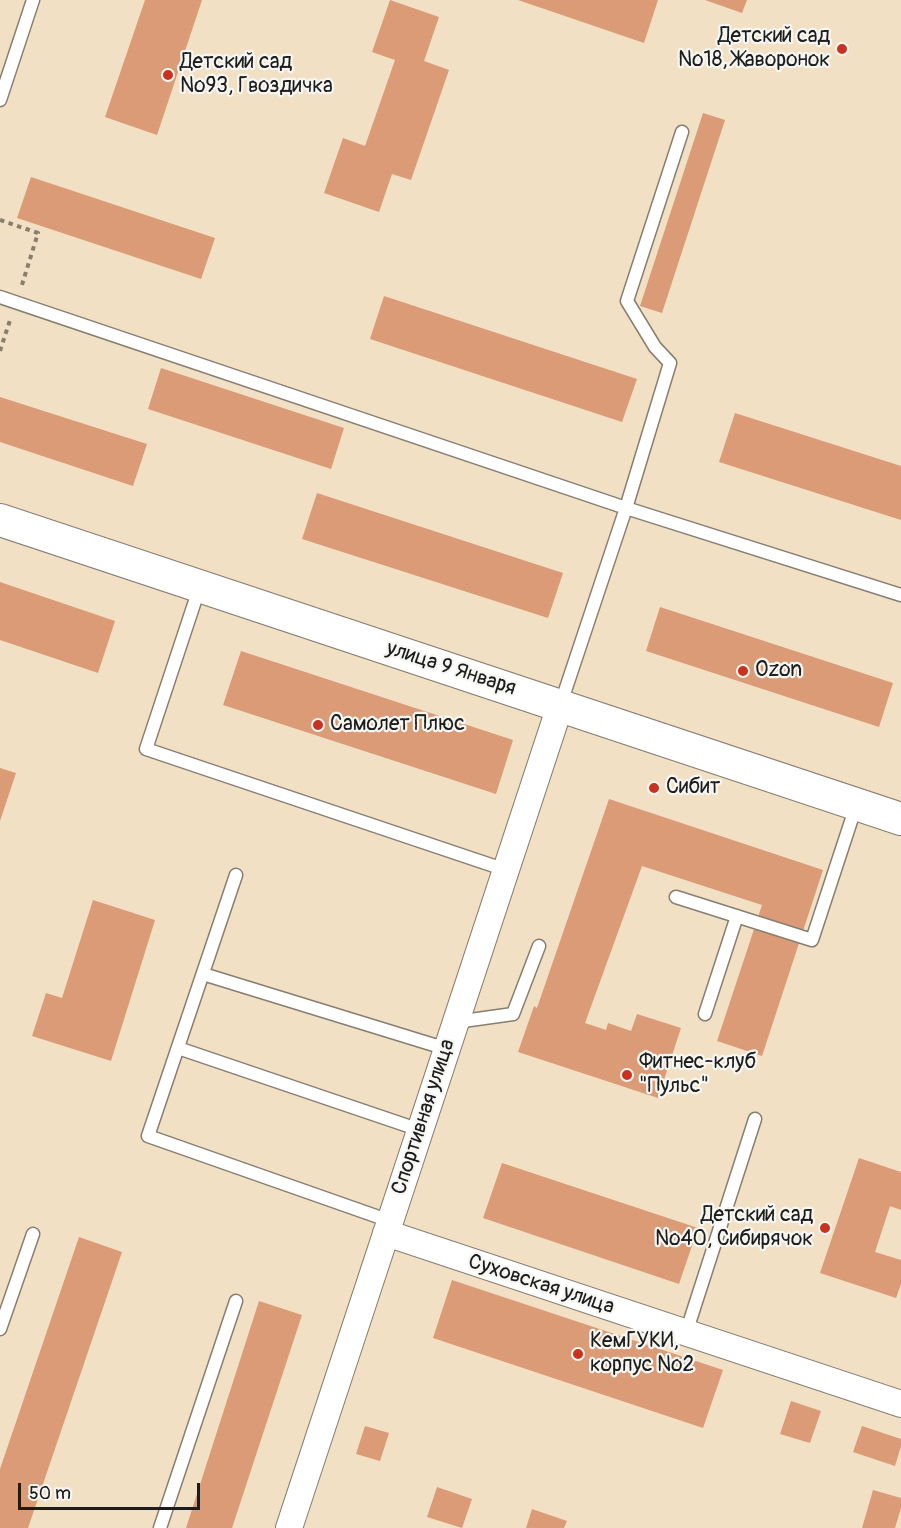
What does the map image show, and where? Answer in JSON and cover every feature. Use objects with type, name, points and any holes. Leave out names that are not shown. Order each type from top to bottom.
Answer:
[{"type":"street","name":"улица 9 Января","points":[[0,520],[901,819]]},
{"type":"street","name":"Спортивная улица","points":[[289,1528],[560,706]]},
{"type":"street","name":"Суховская улица","points":[[388,1227],[686,1333],[901,1404]]},
{"type":"lane","points":[[0,100],[33,0]]},
{"type":"lane","points":[[560,706],[626,508],[670,363],[655,347],[627,301],[682,132]]},
{"type":"lane","points":[[0,297],[626,508],[901,595]]},
{"type":"lane","points":[[200,586],[146,749],[506,870]]},
{"type":"lane","points":[[676,897],[812,940],[857,805]]},
{"type":"lane","points":[[236,875],[148,1136],[388,1227]]},
{"type":"lane","points":[[705,1014],[737,916]]},
{"type":"lane","points":[[456,1022],[513,1014],[539,946]]},
{"type":"lane","points":[[203,974],[447,1049]]},
{"type":"lane","points":[[178,1048],[420,1130]]},
{"type":"lane","points":[[686,1333],[755,1119]]},
{"type":"lane","points":[[0,1329],[33,1233]]},
{"type":"lane","points":[[160,1528],[236,1301]]},
{"type":"path","points":[[0,220],[38,233]]},
{"type":"building","points":[[145,0],[202,0],[157,135],[105,117]]},
{"type":"building","points":[[390,0],[439,17],[424,61],[449,70],[411,180],[392,174],[379,212],[324,193],[343,138],[365,146],[395,60],[372,52]]},
{"type":"building","points":[[518,0],[658,0],[644,43]]},
{"type":"building","points":[[705,0],[747,0],[742,13]]},
{"type":"building","points":[[703,113],[725,120],[662,313],[640,306]]},
{"type":"building","points":[[31,177],[215,238],[201,279],[17,218]]},
{"type":"building","points":[[384,296],[637,379],[622,422],[370,339]]},
{"type":"building","points":[[161,368],[344,428],[331,469],[148,409]]},
{"type":"building","points":[[0,397],[147,444],[133,486],[0,442]]},
{"type":"building","points":[[735,413],[901,466],[901,520],[719,462]]},
{"type":"building","points":[[317,493],[563,573],[548,618],[302,539]]},
{"type":"building","points":[[0,582],[115,621],[98,673],[0,640]]},
{"type":"building","points":[[660,607],[893,683],[879,727],[646,651]]},
{"type":"building","points":[[241,651],[513,740],[496,794],[223,705]]},
{"type":"building","points":[[0,768],[16,773],[0,821]]},
{"type":"building","points":[[609,799],[823,870],[762,1056],[717,1041],[762,905],[642,866],[585,1023],[606,1030],[608,1023],[631,1031],[637,1014],[681,1028],[658,1098],[518,1052],[534,1006],[537,1008]]},
{"type":"building","points":[[93,900],[155,920],[111,1061],[32,1036],[46,993],[62,998]]},
{"type":"building","points":[[859,1158],[901,1172],[901,1210],[890,1206],[875,1252],[901,1260],[901,1284],[896,1298],[820,1273]]},
{"type":"building","points":[[502,1163],[698,1228],[679,1284],[483,1218]]},
{"type":"building","points":[[79,1237],[122,1252],[28,1528],[0,1528],[0,1469]]},
{"type":"building","name":"КемГУКИ, корпус №2","points":[[452,1280],[723,1370],[703,1428],[433,1338]]},
{"type":"building","points":[[259,1301],[302,1315],[232,1528],[186,1528]]},
{"type":"building","points":[[791,1401],[821,1411],[810,1443],[780,1434]]},
{"type":"building","points":[[365,1426],[389,1433],[380,1461],[356,1454]]},
{"type":"building","points":[[862,1426],[901,1439],[895,1466],[853,1452]]},
{"type":"building","points":[[437,1487],[472,1499],[462,1528],[427,1517]]},
{"type":"building","points":[[873,1490],[901,1498],[901,1508],[895,1528],[862,1528]]},
{"type":"building","points":[[532,1509],[567,1521],[564,1528],[526,1528]]},
{"type":"place","name":"Детский сад №18, Жаворонок","points":[[842,49]]},
{"type":"place","name":"Детский сад №93, Гвоздичка","points":[[168,75]]},
{"type":"place","name":"Ozon","points":[[743,671]]},
{"type":"place","name":"Самолет Плюс","points":[[318,725]]},
{"type":"place","name":"Сибит","points":[[654,788]]},
{"type":"place","name":"Фитнес-клуб \"Пульс\"","points":[[627,1075]]},
{"type":"place","name":"Детский сад №40, Сибирячок","points":[[825,1228]]},
{"type":"place","name":"КемГУКИ, корпус №2","points":[[578,1354]]}]
